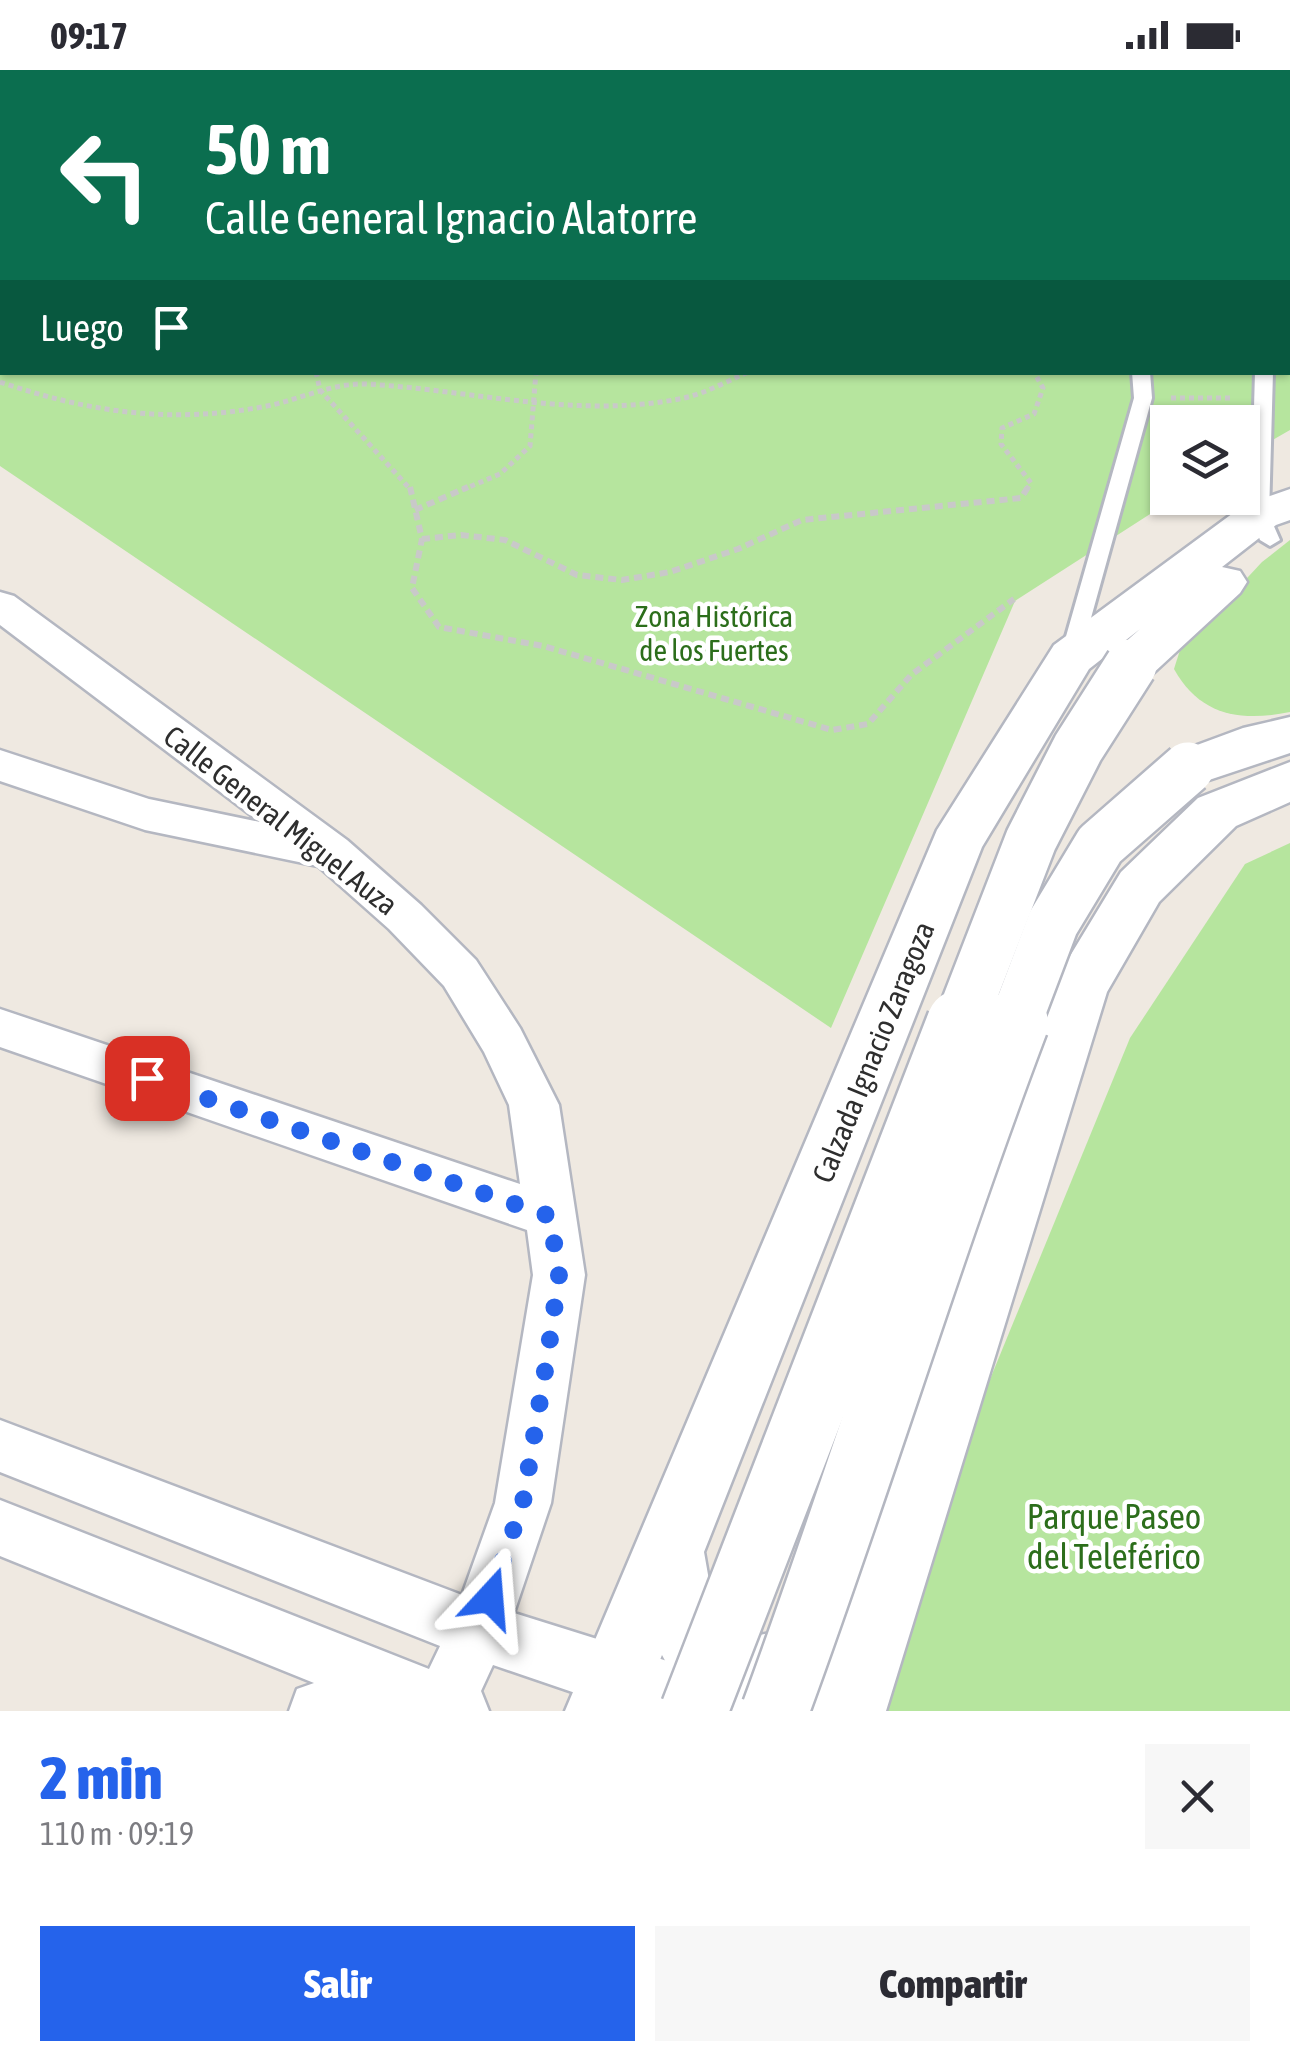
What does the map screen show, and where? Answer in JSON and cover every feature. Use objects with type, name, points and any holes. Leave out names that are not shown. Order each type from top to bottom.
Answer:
[{"type":"main road","name":"Calzada Ignacio Zaragoza","points":[[609,1695],[956,844],[1101,661],[1277,517]]},
{"type":"main road","name":"Calzada Ignacio Zaragoza","points":[[694,1711],[1031,840],[1078,748],[1101,661]]},
{"type":"main road","points":[[776,1711],[973,1134],[1053,923],[1100,845],[1188,768],[1261,740],[1290,734]]},
{"type":"main road","points":[[849,1711],[1079,990],[1140,886],[1217,812],[1290,781]]},
{"type":"main road","points":[[668,1550],[678,1616],[687,1636],[718,1665],[741,1671],[780,1672],[878,1617]]},
{"type":"street","name":"Calle General Miguel Auza","points":[[0,605],[331,852],[405,918],[460,973],[534,1105],[559,1275],[526,1484],[480,1630],[448,1709]]},
{"type":"street","points":[[0,764],[144,814],[331,852]]},
{"type":"street","points":[[0,1028],[550,1216]]},
{"type":"street","points":[[0,1446],[480,1630],[609,1695],[731,1711]]},
{"type":"street","points":[[0,1528],[448,1709]]},
{"type":"street","points":[[319,1711],[389,1684]]},
{"type":"lane","points":[[1101,661],[1142,398],[1140,375]]},
{"type":"lane","points":[[1264,375],[1277,517]]},
{"type":"path","points":[[317,375],[320,390],[359,437],[410,487],[422,539],[412,588],[438,627],[543,646],[832,730],[868,724],[911,676],[1014,598]]},
{"type":"path","points":[[415,510],[500,474],[530,446],[536,375]]},
{"type":"path","points":[[0,382],[53,400],[115,412],[209,416],[288,403],[320,390],[362,384],[533,404],[639,406],[689,397],[741,375]]},
{"type":"path","points":[[422,539],[461,535],[505,540],[576,574],[622,580],[670,572],[738,550],[802,520],[1022,498],[1031,483],[1001,444],[1002,428],[1034,414],[1044,388],[1036,375]]},
{"type":"path","points":[[1142,398],[1265,398]]},
{"type":"green space","name":"Zona Histórica de los Fuertes","points":[[0,375],[1290,375],[1290,430],[1260,447],[1260,405],[1150,405],[1150,514],[1015,601],[831,1028],[0,466]]},
{"type":"green space","points":[[1290,540],[1290,712],[1239,715],[1209,706],[1184,685],[1174,669],[1180,650],[1262,562]]},
{"type":"green space","name":"Parque Paseo del Teleférico","points":[[1290,843],[1290,1711],[854,1711],[1130,1038],[1245,864]]},
{"type":"route","points":[[147,1078],[550,1216],[559,1275],[548,1353],[523,1502],[490,1598]]}]
